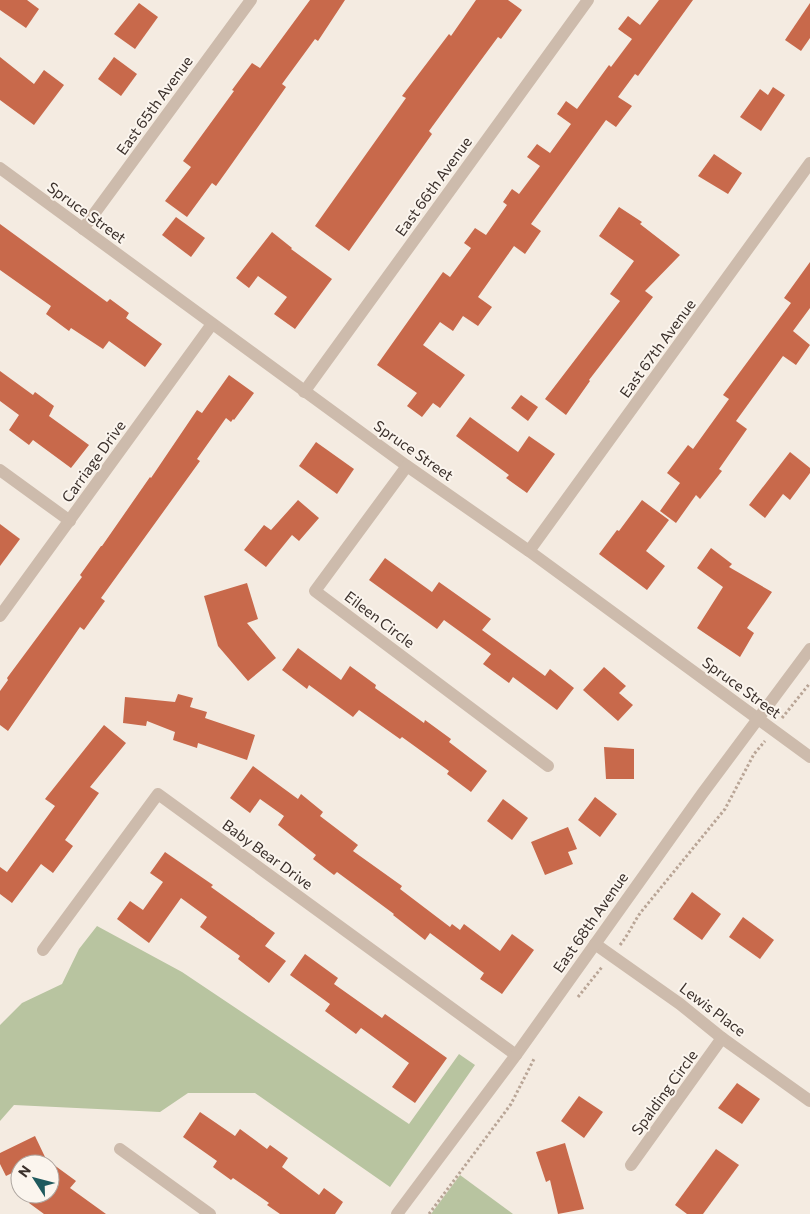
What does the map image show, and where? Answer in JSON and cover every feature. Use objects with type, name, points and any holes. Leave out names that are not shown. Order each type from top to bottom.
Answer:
[{"type":"street","name":"East 65th Avenue","points":[[83,229],[251,0]]},
{"type":"street","name":"East 66th Avenue","points":[[304,392],[588,0]]},
{"type":"street","name":"East 67th Avenue","points":[[529,551],[810,163]]},
{"type":"street","name":"Spruce Street","points":[[0,168],[304,392],[529,551],[810,757]]},
{"type":"street","name":"Carriage Drive","points":[[0,616],[212,324]]},
{"type":"street","name":"Eileen Circle","points":[[407,466],[315,591],[548,766]]},
{"type":"street","points":[[0,470],[70,521]]},
{"type":"street","name":"East 68th Avenue","points":[[397,1214],[516,1056],[702,794],[810,649]]},
{"type":"street","name":"Baby Bear Drive","points":[[43,950],[158,794],[516,1056]]},
{"type":"street","name":"Lewis Place","points":[[595,944],[680,1004],[722,1038],[810,1101]]},
{"type":"street","name":"Spalding Circle","points":[[631,1165],[722,1038]]},
{"type":"street","points":[[120,1149],[210,1214]]},
{"type":"path","points":[[575,1001],[629,934],[630,927],[641,912],[725,809],[754,754]]},
{"type":"path","points":[[429,1214],[511,1104],[538,1053]]},
{"type":"green space","points":[[97,926],[182,972],[409,1124],[459,1054],[475,1065],[390,1187],[255,1093],[188,1093],[160,1112],[14,1105],[0,1121],[0,1025],[22,1003],[62,984],[79,949]]},
{"type":"green space","points":[[460,1175],[513,1214],[431,1214]]},
{"type":"building","points":[[0,0],[27,0],[39,9],[26,28],[0,10]]},
{"type":"building","points":[[310,0],[345,0],[318,41],[315,39],[282,84],[286,87],[216,186],[212,183],[187,217],[165,201],[191,167],[183,161],[252,63],[260,68]]},
{"type":"building","points":[[476,0],[508,0],[522,10],[501,39],[498,37],[429,131],[432,134],[349,251],[315,226],[406,98],[402,96],[449,34],[451,36]]},
{"type":"building","points":[[659,0],[693,0],[638,76],[635,74],[618,97],[632,106],[616,127],[606,120],[531,224],[541,231],[525,254],[514,246],[478,297],[492,307],[478,326],[463,316],[453,331],[440,322],[423,345],[465,375],[440,408],[433,403],[422,417],[407,406],[417,393],[377,365],[443,272],[450,277],[471,248],[464,243],[475,228],[486,235],[507,205],[503,202],[512,189],[519,194],[540,166],[527,157],[537,144],[550,153],[571,124],[557,114],[566,101],[577,109],[609,65],[611,67],[632,39],[618,29],[628,16],[640,25]]},
{"type":"building","points":[[139,3],[158,17],[135,49],[114,34]]},
{"type":"building","points":[[810,3],[810,38],[801,51],[785,40]]},
{"type":"building","points":[[0,57],[34,84],[44,70],[64,85],[34,125],[0,100]]},
{"type":"building","points":[[114,57],[137,74],[121,96],[98,79]]},
{"type":"building","points":[[773,87],[785,95],[761,131],[740,117],[760,89],[768,95]]},
{"type":"building","points":[[714,154],[742,173],[728,194],[698,176]]},
{"type":"building","points":[[619,207],[642,222],[640,224],[680,255],[645,291],[653,297],[589,380],[566,415],[545,399],[620,301],[610,294],[634,261],[599,236]]},
{"type":"building","points":[[176,217],[205,238],[191,257],[162,235]]},
{"type":"building","points":[[0,224],[107,302],[110,299],[129,313],[126,318],[162,344],[145,367],[109,341],[103,349],[71,328],[69,331],[46,314],[51,306],[0,270]]},
{"type":"building","points":[[272,232],[291,249],[332,279],[295,329],[274,314],[287,297],[258,276],[249,288],[236,278]]},
{"type":"building","points":[[810,262],[810,308],[793,331],[810,345],[796,365],[783,356],[736,421],[747,429],[719,469],[722,471],[700,499],[696,495],[676,523],[660,511],[680,483],[667,473],[688,445],[693,449],[729,399],[723,395],[791,303],[784,298]]},
{"type":"building","points":[[0,371],[33,395],[35,392],[54,406],[49,416],[89,445],[71,468],[33,440],[29,445],[9,430],[19,415],[0,401]]},
{"type":"building","points":[[229,375],[254,393],[234,420],[231,422],[226,418],[197,459],[200,461],[101,598],[105,601],[84,630],[80,627],[8,731],[0,725],[0,691],[8,680],[7,678],[82,577],[80,575],[151,478],[197,410],[202,413]]},
{"type":"building","points":[[521,395],[538,407],[528,421],[511,408]]},
{"type":"building","points":[[470,417],[518,452],[529,436],[555,454],[527,493],[506,478],[509,475],[456,436]]},
{"type":"building","points":[[316,442],[354,469],[337,494],[299,466]]},
{"type":"building","points":[[790,452],[810,468],[810,473],[790,500],[783,494],[765,518],[749,505]]},
{"type":"building","points":[[298,500],[319,518],[299,541],[292,535],[266,567],[244,550],[264,525],[271,530]]},
{"type":"building","points":[[642,500],[669,520],[646,551],[665,566],[647,590],[599,554]]},
{"type":"building","points":[[0,524],[20,539],[0,566]]},
{"type":"building","points":[[711,548],[732,564],[729,567],[772,592],[747,628],[754,633],[740,657],[697,628],[723,587],[697,568]]},
{"type":"building","points":[[385,558],[432,592],[439,582],[491,619],[482,630],[545,676],[550,669],[574,688],[557,710],[513,677],[509,683],[483,664],[491,654],[444,620],[437,629],[369,580]]},
{"type":"building","points":[[247,583],[258,619],[247,623],[276,658],[248,681],[218,646],[204,596]]},
{"type":"building","points":[[298,648],[341,680],[350,666],[376,685],[375,688],[424,723],[425,720],[451,739],[449,742],[487,771],[471,792],[447,774],[449,771],[402,737],[400,739],[359,710],[353,717],[309,685],[307,689],[282,670]]},
{"type":"building","points":[[604,667],[626,686],[619,693],[633,705],[618,721],[583,690]]},
{"type":"building","points":[[178,694],[193,698],[190,707],[207,712],[205,718],[255,735],[247,760],[198,743],[197,748],[173,740],[175,732],[147,721],[146,726],[123,723],[125,697],[175,702]]},
{"type":"building","points":[[104,725],[126,743],[90,787],[99,793],[65,840],[73,846],[53,873],[41,864],[12,903],[0,894],[0,867],[7,872],[55,806],[45,799]]},
{"type":"building","points":[[604,747],[634,749],[634,779],[606,779]]},
{"type":"building","points":[[253,766],[298,799],[301,794],[323,812],[320,816],[358,845],[353,851],[402,886],[400,889],[450,927],[452,924],[460,930],[464,924],[500,951],[512,934],[534,950],[502,994],[480,979],[484,973],[430,933],[425,940],[394,914],[337,872],[334,875],[313,859],[316,855],[278,825],[284,816],[260,799],[250,813],[230,798]]},
{"type":"building","points":[[595,797],[617,814],[600,837],[578,820]]},
{"type":"building","points":[[503,799],[528,818],[512,840],[487,821]]},
{"type":"building","points":[[568,827],[577,849],[568,852],[573,864],[545,875],[531,842]]},
{"type":"building","points":[[165,852],[213,885],[211,887],[275,933],[265,946],[286,961],[269,983],[238,959],[240,956],[200,927],[207,917],[181,898],[149,943],[117,919],[130,901],[143,910],[163,882],[150,873]]},
{"type":"building","points":[[692,892],[721,914],[702,940],[673,919]]},
{"type":"building","points":[[743,917],[774,940],[760,959],[729,937]]},
{"type":"building","points":[[305,954],[338,978],[334,984],[382,1018],[385,1014],[447,1058],[415,1103],[392,1087],[409,1063],[361,1028],[356,1034],[325,1011],[330,1004],[290,975]]},
{"type":"building","points":[[737,1083],[760,1099],[742,1124],[718,1108]]},
{"type":"building","points":[[579,1096],[603,1112],[584,1138],[561,1121]]},
{"type":"building","points":[[200,1112],[235,1136],[240,1129],[267,1149],[270,1145],[288,1158],[282,1167],[319,1195],[324,1188],[343,1202],[335,1214],[280,1214],[267,1205],[269,1203],[233,1178],[231,1180],[213,1167],[217,1161],[183,1137]]},
{"type":"building","points":[[35,1136],[44,1154],[10,1154],[10,1174],[6,1176],[0,1164],[0,1153]]},
{"type":"building","points":[[565,1143],[584,1209],[558,1214],[550,1180],[546,1182],[536,1152]]},
{"type":"building","points":[[716,1149],[739,1165],[703,1214],[687,1214],[675,1205]]},
{"type":"building","points":[[60,1169],[76,1181],[70,1188],[106,1214],[44,1214],[30,1204],[60,1204]]}]
